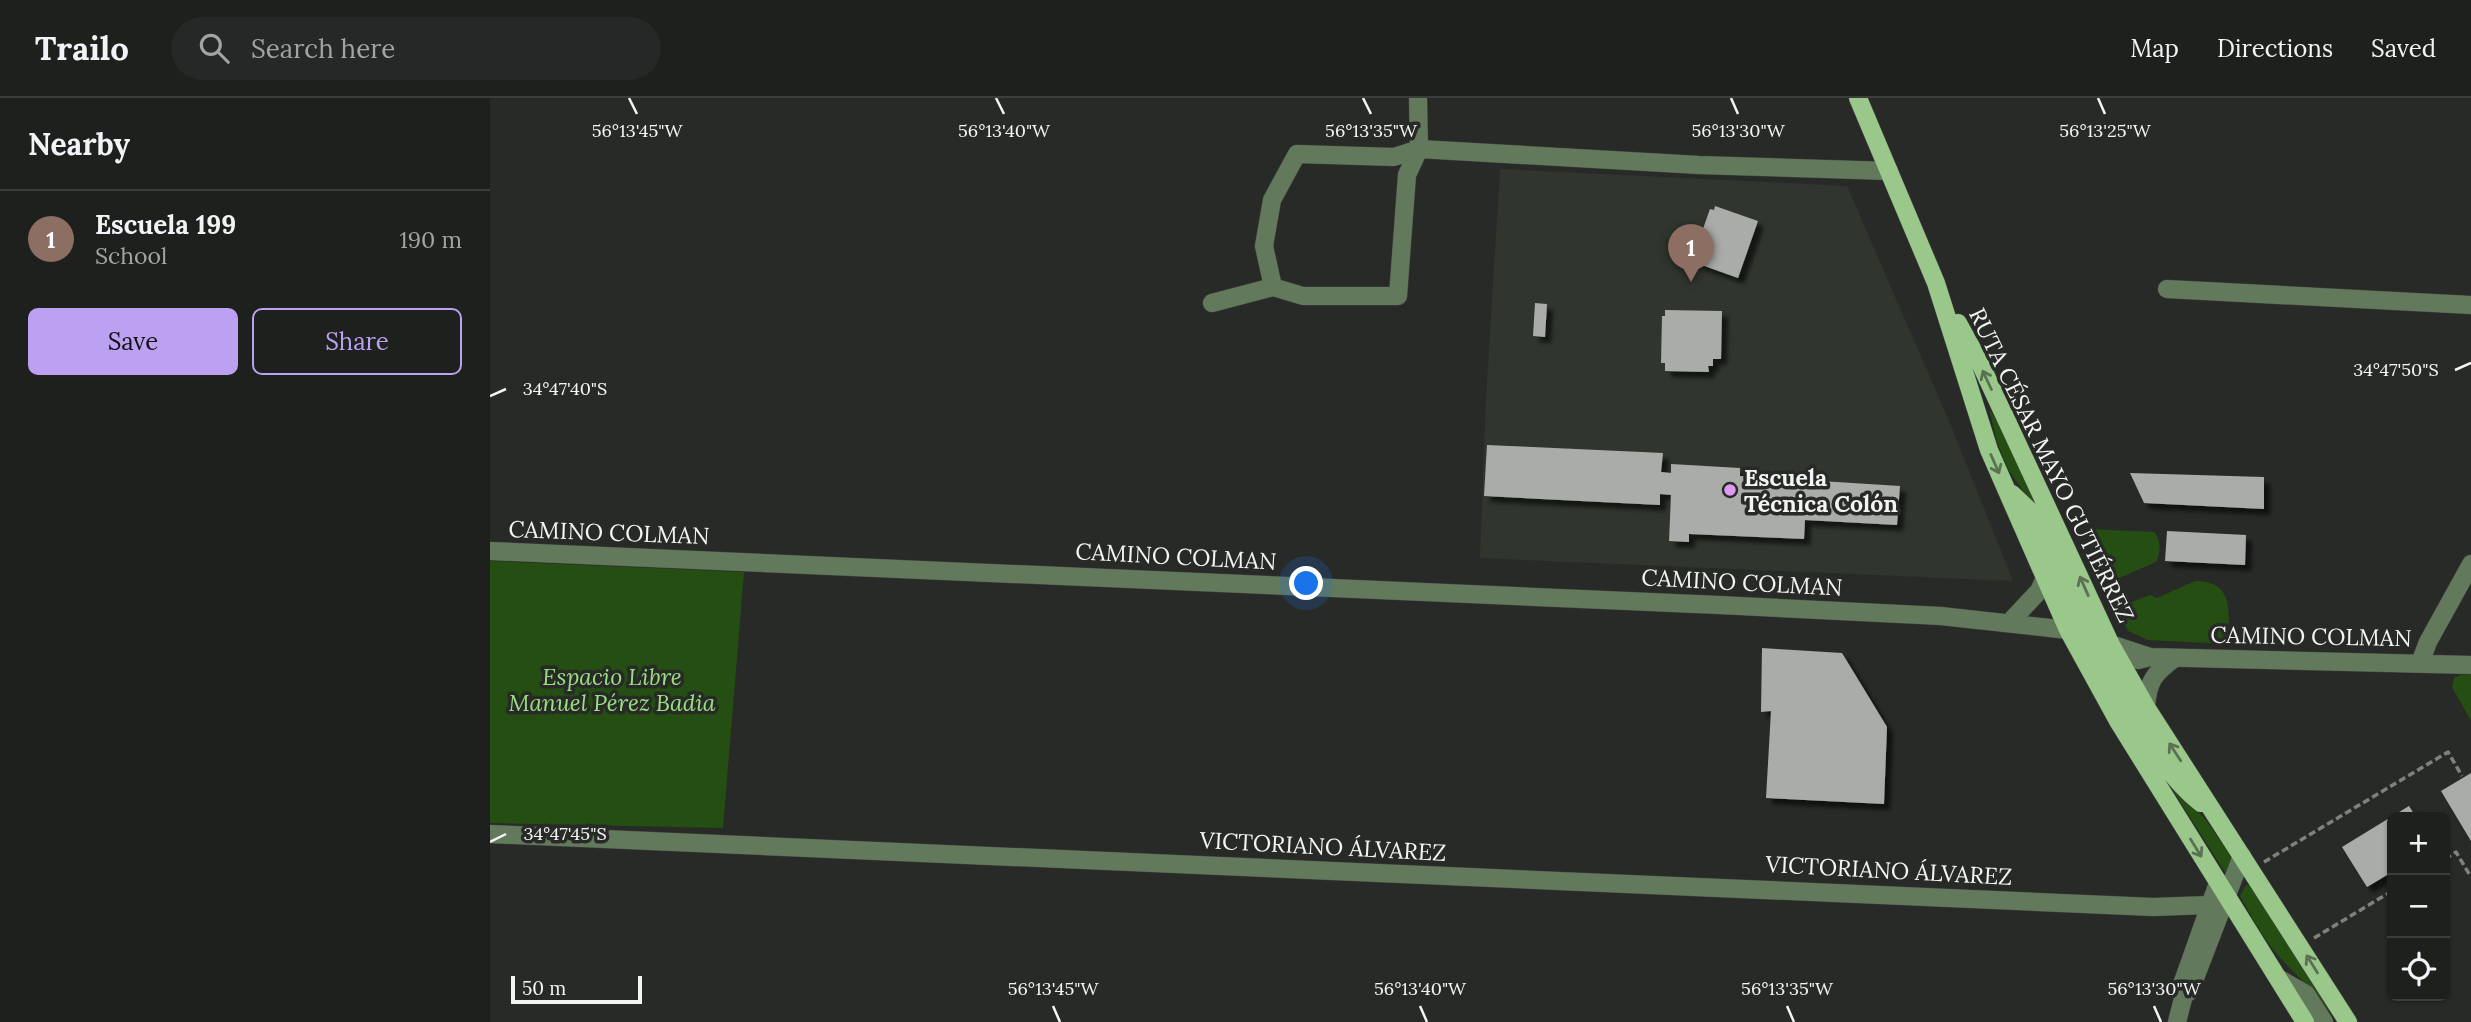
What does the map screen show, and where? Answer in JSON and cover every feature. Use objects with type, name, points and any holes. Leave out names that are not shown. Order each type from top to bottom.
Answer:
[{"type":"main road","name":"RUTA CÉSAR MAYO GUTIÉRREZ","points":[[1858,98],[1936,283],[1985,440],[2045,578],[2082,621],[2111,645],[2119,674]]},
{"type":"main road","name":"RUTA CÉSAR MAYO GUTIÉRREZ","points":[[1936,283],[1980,363],[2082,621],[2109,706],[2305,1022]]},
{"type":"main road","points":[[2007,490],[2033,514],[2092,649],[2119,674],[2146,706],[2348,1022]]},
{"type":"main road","points":[[2119,674],[2172,775],[2188,793],[2214,813]]},
{"type":"street","points":[[1212,303],[1273,287],[1303,296],[1398,296],[1408,175],[1419,149],[1419,98]]},
{"type":"street","points":[[1273,287],[1264,246],[1272,200],[1297,154],[1394,157],[1419,149],[1699,165],[1889,171]]},
{"type":"street","points":[[2167,289],[2471,305]]},
{"type":"street","name":"CAMINO COLMAN","points":[[490,551],[1719,604],[1941,616],[2009,623],[2082,621],[2111,645],[2150,657],[2471,665]]},
{"type":"street","points":[[2420,663],[2428,642],[2471,564]]},
{"type":"street","points":[[2009,623],[2039,591],[2045,578]]},
{"type":"street","name":"CAMINO COLMAN","points":[[2119,674],[2139,660],[2150,657]]},
{"type":"street","points":[[2146,706],[2147,690],[2151,681],[2159,669],[2175,658]]},
{"type":"street","points":[[2109,706],[2109,693],[2119,674]]},
{"type":"street","name":"VICTORIANO ÁLVAREZ","points":[[490,834],[2153,906],[2209,905]]},
{"type":"street","points":[[2177,1022],[2184,995],[2181,987],[2209,905],[2247,863]]},
{"type":"street","points":[[2184,995],[2190,991],[2222,889]]},
{"type":"street","name":"VICTORIANO ÁLVAREZ","points":[[2153,906],[2188,917],[2199,931]]},
{"type":"street","points":[[2278,978],[2306,994],[2324,1022]]},
{"type":"path","points":[[2247,863],[2448,752],[2462,776]]},
{"type":"path","points":[[2450,856],[2456,852],[2471,877]]},
{"type":"path","points":[[2300,946],[2387,894]]},
{"type":"shaded area","points":[[1500,169],[1847,186],[1949,421],[2013,581],[1480,558],[1486,400]]},
{"type":"green space","points":[[1989,408],[2011,445],[2066,568],[2037,511],[2008,469],[1997,442]]},
{"type":"green space","points":[[2088,529],[2154,532],[2159,542],[2158,558],[2156,562],[2110,582],[2086,532]]},
{"type":"green space","name":"Espacio Libre Manuel Pérez Badia","points":[[490,561],[744,572],[723,828],[490,823]]},
{"type":"green space","points":[[2195,581],[2218,587],[2224,593],[2229,611],[2227,644],[2148,640],[2128,631],[2117,608],[2150,595],[2157,598]]},
{"type":"green space","points":[[2471,675],[2471,721],[2452,687],[2454,678]]},
{"type":"green space","points":[[2126,716],[2182,796],[2206,820],[2230,855],[2232,860],[2226,874]]},
{"type":"green space","points":[[2246,885],[2249,885],[2340,1022],[2337,1022],[2263,936],[2240,896]]},
{"type":"building","points":[[1715,206],[1758,221],[1738,278],[1696,263],[1697,258],[1693,257],[1710,209],[1714,210]]},
{"type":"building","points":[[1535,303],[1547,304],[1545,337],[1533,336]]},
{"type":"building","points":[[1665,310],[1722,311],[1721,359],[1713,359],[1713,366],[1708,366],[1709,372],[1665,371],[1665,363],[1661,363],[1662,316],[1665,316]]},
{"type":"building","points":[[1487,445],[1663,453],[1661,472],[1671,473],[1671,464],[1740,468],[1740,476],[1900,486],[1897,525],[1805,520],[1804,539],[1689,534],[1689,542],[1669,541],[1671,495],[1660,494],[1660,505],[1484,496]]},
{"type":"building","points":[[2130,473],[2264,477],[2264,509],[2144,503]]},
{"type":"building","points":[[2167,531],[2246,535],[2245,565],[2165,561]]},
{"type":"building","points":[[1762,648],[1842,653],[1887,727],[1884,804],[1766,798],[1771,711],[1761,712]]},
{"type":"building","points":[[2471,773],[2471,841],[2441,791]]},
{"type":"building","points":[[2409,806],[2413,812],[2399,812]]},
{"type":"building","points":[[2387,819],[2387,875],[2367,887],[2342,847]]},
{"type":"place","name":"Escuela 199","points":[[1691,282]]},
{"type":"place","name":"Escuela Técnica Colón","points":[[1730,490]]}]
